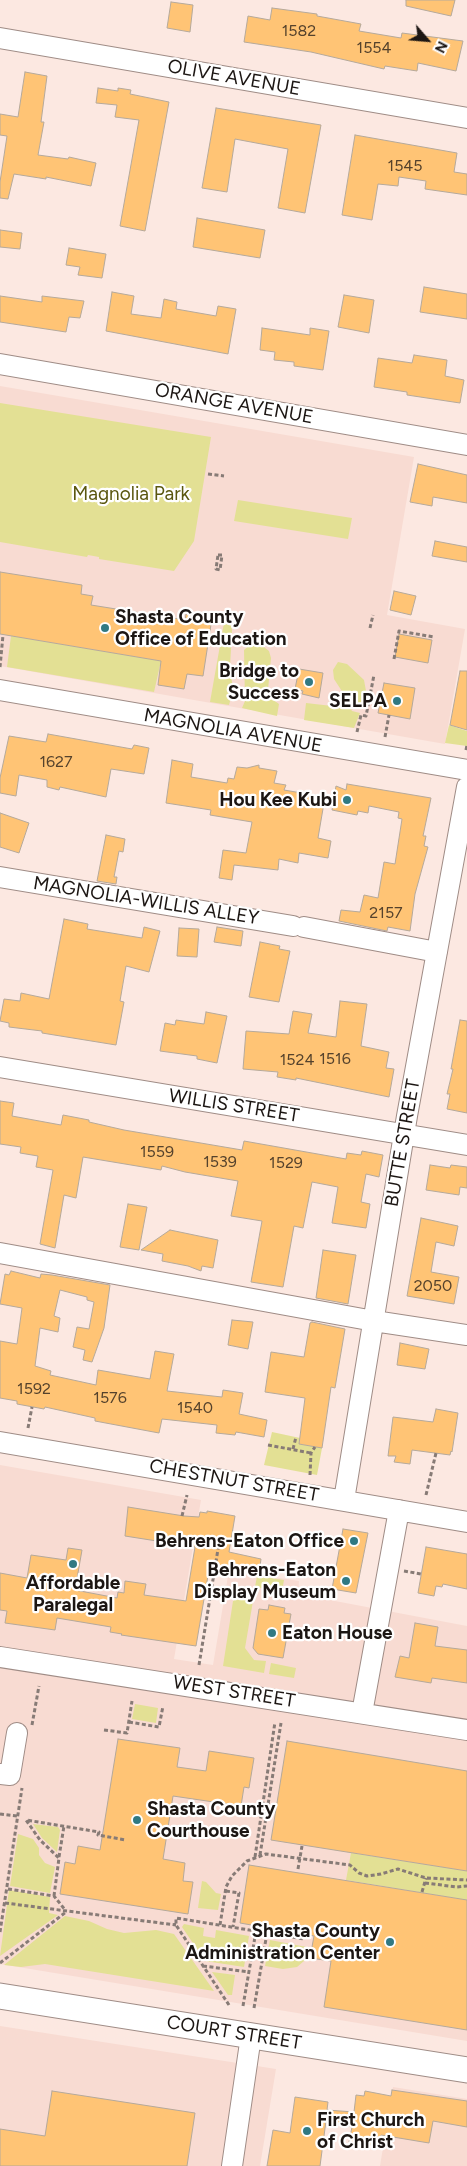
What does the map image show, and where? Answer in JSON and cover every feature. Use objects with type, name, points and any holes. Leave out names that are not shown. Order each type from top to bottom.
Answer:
[{"type":"main road","name":"COURT STREET","points":[[0,1996],[467,2070]]},
{"type":"street","name":"OLIVE AVENUE","points":[[0,38],[467,118]]},
{"type":"street","name":"ORANGE AVENUE","points":[[0,364],[467,445]]},
{"type":"street","name":"MAGNOLIA AVENUE","points":[[0,690],[467,770]]},
{"type":"street","name":"BUTTE STREET","points":[[344,1500],[404,1134],[467,787]]},
{"type":"street","name":"MAGNOLIA-WILLIS ALLEY","points":[[0,877],[298,926],[437,952]]},
{"type":"street","name":"WILLIS STREET","points":[[0,1067],[467,1145]]},
{"type":"street","points":[[0,1252],[374,1321],[467,1335]]},
{"type":"street","name":"CHESTNUT STREET","points":[[0,1442],[467,1522]]},
{"type":"street","points":[[362,1713],[399,1510]]},
{"type":"street","name":"WEST STREET","points":[[0,1656],[467,1730]]},
{"type":"street","points":[[0,1774],[10,1775],[24,1734]]},
{"type":"street","points":[[232,2166],[251,2036]]},
{"type":"path","points":[[208,474],[224,476]]},
{"type":"path","points":[[370,628],[373,615]]},
{"type":"path","points":[[394,659],[399,631],[434,638]]},
{"type":"path","points":[[0,666],[3,635]]},
{"type":"path","points":[[357,732],[361,715],[366,716],[374,675]]},
{"type":"path","points":[[385,737],[389,715]]},
{"type":"path","points":[[466,750],[467,745]]},
{"type":"path","points":[[27,1431],[32,1407]]},
{"type":"path","points":[[293,1449],[296,1437]]},
{"type":"path","points":[[268,1445],[311,1453]]},
{"type":"path","points":[[310,1475],[311,1453],[315,1447]]},
{"type":"path","points":[[426,1495],[436,1453]]},
{"type":"path","points":[[182,1516],[187,1495]]},
{"type":"path","points":[[199,1665],[220,1537]]},
{"type":"path","points":[[401,1570],[421,1574]]},
{"type":"path","points":[[24,1734],[38,1686]]},
{"type":"path","points":[[104,1730],[127,1733],[132,1701]]},
{"type":"path","points":[[128,1722],[159,1727],[163,1706]]},
{"type":"path","points":[[255,1857],[275,1722]]},
{"type":"path","points":[[260,1855],[281,1723]]},
{"type":"path","points":[[0,1932],[23,1781]]},
{"type":"path","points":[[0,1814],[126,1840]]},
{"type":"path","points":[[26,1820],[40,1840],[59,1858]]},
{"type":"path","points":[[64,1826],[54,1896],[66,1912]]},
{"type":"path","points":[[298,1869],[302,1846]]},
{"type":"path","points":[[220,1925],[226,1891],[235,1870],[243,1863],[260,1855],[271,1853],[350,1865],[364,1875],[377,1875],[394,1869],[402,1869],[426,1878],[467,1880]]},
{"type":"path","points":[[422,1892],[426,1878]]},
{"type":"path","points":[[425,1883],[467,1886]]},
{"type":"path","points":[[8,1889],[54,1896]]},
{"type":"path","points":[[226,1891],[239,1894],[233,1927]]},
{"type":"path","points":[[5,1903],[176,1925]]},
{"type":"path","points":[[0,1963],[66,1912]]},
{"type":"path","points":[[229,2005],[176,1925],[176,1918],[304,1939]]},
{"type":"path","points":[[243,2006],[256,1931]]},
{"type":"path","points":[[254,2008],[267,1933]]},
{"type":"path","points":[[203,1966],[249,1972]]},
{"type":"shaded area","points":[[0,386],[414,457],[387,615],[465,629],[445,744],[0,666]]},
{"type":"shaded area","points":[[0,1465],[201,1500],[174,1659],[213,1665],[229,1570],[299,1581],[298,1594],[467,1626],[467,2041],[0,1964]]},
{"type":"shaded area","points":[[0,2026],[276,2069],[260,2166],[0,2166]]},
{"type":"shaded area","points":[[393,2087],[467,2099],[467,2166],[380,2166]]},
{"type":"green space","name":"Magnolia Park","points":[[0,403],[211,437],[194,541],[174,571],[99,559],[99,557],[88,555],[87,557],[0,542]]},
{"type":"green space","points":[[238,500],[352,518],[348,539],[234,521]]},
{"type":"green space","points":[[225,617],[229,620],[232,630],[230,667],[233,690],[229,705],[210,702]]},
{"type":"green space","points":[[11,636],[161,661],[154,692],[7,667]]},
{"type":"green space","points":[[251,644],[260,644],[269,651],[271,658],[268,690],[272,699],[279,704],[277,716],[242,708],[245,701],[244,650]]},
{"type":"green space","points":[[338,662],[347,664],[364,680],[366,691],[359,709],[358,705],[349,702],[334,679],[333,670]]},
{"type":"green space","points":[[341,698],[344,698],[352,711],[360,713],[354,728],[304,720],[306,703],[332,706],[341,702]]},
{"type":"green space","points":[[449,725],[467,731],[467,746],[445,743]]},
{"type":"green space","points":[[272,1432],[300,1438],[299,1444],[322,1448],[317,1475],[264,1465]]},
{"type":"green space","points":[[257,1576],[284,1580],[282,1591],[255,1587]]},
{"type":"green space","points":[[238,1598],[253,1601],[245,1648],[254,1660],[266,1661],[264,1673],[223,1666],[233,1601]]},
{"type":"green space","points":[[271,1663],[296,1668],[294,1678],[269,1674]]},
{"type":"green space","points":[[135,1704],[158,1708],[156,1723],[132,1719]]},
{"type":"green space","points":[[33,1824],[58,1827],[60,1830],[57,1852],[42,1838]]},
{"type":"green space","points":[[18,1834],[33,1839],[39,1848],[39,1855],[45,1863],[55,1867],[50,1893],[10,1886]]},
{"type":"green space","points":[[351,1853],[467,1871],[467,1900],[346,1880]]},
{"type":"green space","points":[[202,1881],[206,1882],[216,1893],[221,1894],[218,1910],[198,1908]]},
{"type":"green space","points":[[9,1890],[50,1897],[49,1913],[58,1915],[0,1956]]},
{"type":"green space","points":[[65,1916],[89,1921],[107,1929],[124,1933],[156,1930],[174,1934],[214,1991],[45,1964],[21,1967],[4,1965]]},
{"type":"green space","points":[[184,1924],[204,1928],[203,1936],[215,1938],[216,1930],[249,1936],[244,1967],[205,1961],[182,1927]]},
{"type":"green space","points":[[270,1940],[312,1948],[311,1955],[297,1967],[283,1969],[265,1966]]},
{"type":"green space","points":[[212,1972],[235,1975],[232,1995],[228,1995]]},
{"type":"building","points":[[406,0],[455,0],[451,16],[406,6]]},
{"type":"building","points":[[171,2],[193,5],[190,32],[167,28]]},
{"type":"building","points":[[272,8],[317,14],[317,16],[361,24],[359,31],[401,38],[402,33],[463,41],[456,71],[418,63],[417,71],[385,66],[384,69],[311,52],[244,42],[248,16],[270,20]]},
{"type":"building","points":[[25,72],[47,76],[41,122],[44,122],[38,155],[68,159],[69,157],[96,163],[91,186],[46,177],[46,179],[14,174],[8,199],[0,198],[0,182],[7,136],[0,135],[0,114],[18,117]]},
{"type":"building","points":[[98,88],[118,91],[118,88],[131,90],[130,94],[169,102],[145,231],[120,226],[139,120],[115,117],[117,105],[96,103]]},
{"type":"building","points":[[216,108],[321,125],[305,213],[278,208],[288,149],[235,139],[227,192],[202,188]]},
{"type":"building","points":[[355,135],[457,153],[454,172],[467,174],[467,195],[425,189],[426,181],[399,177],[398,186],[378,184],[372,220],[342,215]]},
{"type":"building","points":[[197,218],[265,230],[260,258],[193,247]]},
{"type":"building","points":[[0,230],[22,233],[20,249],[0,247]]},
{"type":"building","points":[[69,248],[106,254],[102,278],[78,275],[80,267],[66,265]]},
{"type":"building","points":[[424,287],[467,294],[467,319],[420,312]]},
{"type":"building","points":[[112,292],[134,296],[131,314],[161,318],[164,299],[177,302],[176,309],[216,316],[218,306],[236,309],[228,354],[106,331]]},
{"type":"building","points":[[344,295],[374,300],[369,333],[338,327]]},
{"type":"building","points":[[0,296],[42,302],[42,296],[84,301],[80,318],[69,317],[66,332],[0,322]]},
{"type":"building","points":[[262,328],[310,335],[310,328],[329,331],[323,370],[294,366],[294,362],[274,360],[275,352],[260,350]]},
{"type":"building","points":[[414,355],[447,360],[445,376],[464,380],[460,403],[407,395],[407,392],[374,387],[378,358],[412,363]]},
{"type":"building","points":[[418,464],[467,475],[467,503],[433,497],[432,506],[410,502]]},
{"type":"building","points":[[435,541],[467,547],[467,562],[432,556]]},
{"type":"building","name":"Shasta County Office of Education","points":[[0,572],[82,585],[81,594],[93,596],[91,605],[185,620],[186,614],[212,618],[203,676],[187,674],[184,689],[158,685],[161,661],[0,634]]},
{"type":"building","points":[[394,591],[416,596],[411,615],[390,610]]},
{"type":"building","points":[[399,634],[432,640],[428,663],[395,657]]},
{"type":"building","name":"Bridge to Success","points":[[299,669],[323,673],[319,698],[302,694],[303,691],[295,689]]},
{"type":"building","points":[[460,671],[467,671],[467,730],[450,725]]},
{"type":"building","name":"SELPA","points":[[384,683],[415,688],[410,719],[378,713]]},
{"type":"building","points":[[48,734],[132,749],[134,745],[149,748],[144,774],[111,769],[106,797],[60,787],[59,790],[47,787],[47,780],[19,775],[16,796],[0,793],[0,778],[9,736],[46,742]]},
{"type":"building","points":[[172,760],[193,764],[191,777],[227,783],[228,778],[234,779],[237,767],[247,768],[259,765],[259,768],[277,771],[274,783],[286,785],[284,790],[325,797],[318,838],[331,841],[328,858],[299,853],[298,863],[279,859],[278,870],[234,865],[232,880],[219,878],[223,850],[246,853],[252,822],[210,815],[211,810],[166,803]]},
{"type":"building","points":[[347,784],[431,798],[423,836],[426,836],[424,846],[428,847],[415,894],[410,931],[388,927],[387,931],[339,921],[341,910],[360,912],[364,895],[378,898],[384,862],[395,864],[402,819],[398,818],[399,812],[369,806],[368,813],[358,811],[357,815],[332,810],[336,786],[346,790]]},
{"type":"building","points":[[0,813],[29,823],[19,853],[0,847]]},
{"type":"building","points":[[106,835],[125,839],[123,852],[119,851],[114,877],[117,877],[116,884],[97,881]]},
{"type":"building","points":[[64,919],[88,924],[87,929],[142,938],[144,927],[160,931],[149,972],[126,966],[120,1001],[124,1002],[116,1045],[42,1033],[42,1031],[9,1027],[9,1023],[0,1021],[4,999],[20,1001],[21,993],[49,999]]},
{"type":"building","points":[[217,927],[243,931],[241,946],[214,942]]},
{"type":"building","points":[[179,928],[199,929],[197,957],[177,956]]},
{"type":"building","points":[[260,942],[280,946],[279,949],[290,951],[279,1002],[249,997]]},
{"type":"building","points":[[340,1001],[367,1004],[361,1046],[389,1052],[386,1068],[394,1069],[389,1097],[296,1078],[296,1080],[277,1077],[278,1072],[243,1069],[246,1031],[289,1034],[293,1011],[312,1014],[308,1033],[336,1037]]},
{"type":"building","points":[[206,1012],[227,1016],[217,1063],[197,1059],[197,1056],[160,1051],[165,1023],[175,1025],[176,1020],[204,1024]]},
{"type":"building","points":[[460,1020],[467,1021],[467,1113],[447,1109],[450,1094],[447,1094],[453,1069],[451,1069]]},
{"type":"building","points":[[0,1101],[14,1103],[12,1116],[61,1125],[63,1115],[124,1130],[242,1150],[244,1141],[346,1159],[347,1153],[361,1155],[362,1151],[383,1155],[379,1177],[366,1174],[361,1202],[370,1204],[366,1228],[332,1223],[338,1187],[312,1182],[303,1228],[294,1226],[283,1287],[251,1282],[262,1221],[231,1216],[238,1181],[162,1166],[161,1170],[83,1157],[76,1198],[64,1195],[55,1248],[40,1244],[53,1170],[36,1167],[38,1156],[20,1153],[21,1147],[0,1144]]},
{"type":"building","points":[[430,1165],[450,1168],[451,1165],[467,1167],[467,1188],[460,1187],[459,1195],[426,1190]]},
{"type":"building","points":[[128,1204],[147,1207],[139,1250],[120,1247]]},
{"type":"building","points":[[421,1218],[458,1226],[454,1246],[436,1242],[431,1272],[459,1277],[454,1304],[407,1296]]},
{"type":"building","points":[[170,1230],[218,1240],[213,1268],[202,1266],[201,1271],[188,1266],[162,1261],[163,1254],[141,1250]]},
{"type":"building","points":[[323,1250],[356,1255],[348,1304],[316,1298]]},
{"type":"building","points":[[11,1271],[40,1278],[41,1274],[52,1275],[110,1285],[104,1328],[92,1362],[83,1360],[85,1350],[73,1347],[77,1327],[89,1329],[94,1302],[87,1300],[87,1297],[60,1290],[54,1316],[60,1318],[58,1332],[40,1328],[35,1366],[51,1371],[50,1375],[96,1385],[98,1370],[150,1379],[155,1351],[174,1354],[167,1391],[222,1397],[223,1390],[243,1393],[239,1414],[267,1420],[264,1437],[236,1432],[235,1435],[216,1433],[217,1425],[162,1419],[159,1433],[95,1421],[95,1418],[45,1407],[44,1409],[17,1404],[17,1401],[0,1398],[0,1341],[17,1344],[22,1308],[0,1304],[5,1274],[9,1275]]},
{"type":"building","points":[[232,1320],[253,1322],[248,1349],[228,1345]]},
{"type":"building","points":[[310,1323],[345,1329],[335,1388],[331,1387],[322,1448],[299,1444],[305,1398],[265,1392],[271,1352],[304,1357]]},
{"type":"building","points":[[400,1343],[429,1349],[425,1369],[397,1365]]},
{"type":"building","points":[[436,1409],[458,1413],[450,1455],[412,1450],[410,1464],[394,1462],[396,1456],[388,1456],[393,1417],[433,1422]]},
{"type":"building","points":[[128,1507],[184,1516],[199,1517],[200,1512],[207,1513],[207,1511],[235,1516],[229,1552],[261,1559],[259,1574],[210,1564],[196,1646],[121,1635],[110,1632],[111,1627],[57,1618],[55,1630],[5,1623],[7,1611],[0,1610],[0,1573],[27,1578],[31,1555],[66,1560],[68,1548],[82,1550],[75,1590],[117,1598],[118,1592],[124,1593],[125,1581],[146,1584],[144,1595],[186,1601],[195,1547],[125,1536]]},
{"type":"building","points":[[343,1529],[368,1533],[356,1593],[332,1589]]},
{"type":"building","points":[[426,1547],[467,1554],[467,1589],[443,1584],[442,1587],[436,1586],[434,1596],[418,1593]]},
{"type":"building","name":"Eaton House","points":[[269,1605],[285,1608],[284,1613],[291,1614],[283,1658],[258,1654],[253,1648],[259,1609],[268,1610]]},
{"type":"building","points":[[415,1623],[438,1627],[435,1646],[467,1650],[467,1683],[432,1678],[431,1683],[395,1677],[400,1656],[409,1658]]},
{"type":"building","name":"Shasta County Courthouse","points":[[118,1739],[180,1748],[177,1767],[206,1771],[209,1751],[254,1758],[249,1788],[244,1787],[241,1806],[173,1796],[163,1859],[185,1863],[183,1881],[193,1882],[188,1914],[60,1894],[65,1862],[75,1864],[78,1846],[100,1850]]},
{"type":"building","points":[[287,1741],[467,1771],[467,1871],[271,1840]]},
{"type":"building","name":"Shasta County Administration Center","points":[[249,1865],[467,1900],[467,2030],[324,2007],[331,1961],[310,1958],[314,1936],[240,1923]]},
{"type":"building","points":[[392,2090],[467,2101],[467,2127],[433,2121],[429,2143],[381,2135],[379,2146],[349,2142],[352,2127],[326,2121],[320,2166],[267,2166],[273,2130],[290,2133],[295,2097],[328,2102],[327,2110],[354,2112],[356,2095],[364,2096],[365,2091],[391,2096]]},
{"type":"building","points":[[52,2091],[195,2113],[187,2166],[0,2166],[0,2129],[45,2136]]},
{"type":"place","name":"Shasta County Office of Education","points":[[105,628]]},
{"type":"place","name":"Bridge to Success","points":[[309,682]]},
{"type":"place","name":"SELPA","points":[[397,701]]},
{"type":"place","name":"Hou Kee Kubi","points":[[347,800]]},
{"type":"place","name":"Behrens-Eaton Office","points":[[354,1541]]},
{"type":"place","name":"Affordable Paralegal","points":[[73,1564]]},
{"type":"place","name":"Behrens-Eaton Display Museum","points":[[346,1581]]},
{"type":"place","name":"Eaton House","points":[[272,1633]]},
{"type":"place","name":"Shasta County Courthouse","points":[[137,1820]]},
{"type":"place","name":"Shasta County Administration Center","points":[[390,1942]]},
{"type":"place","name":"First Church of Christ","points":[[307,2131]]}]
